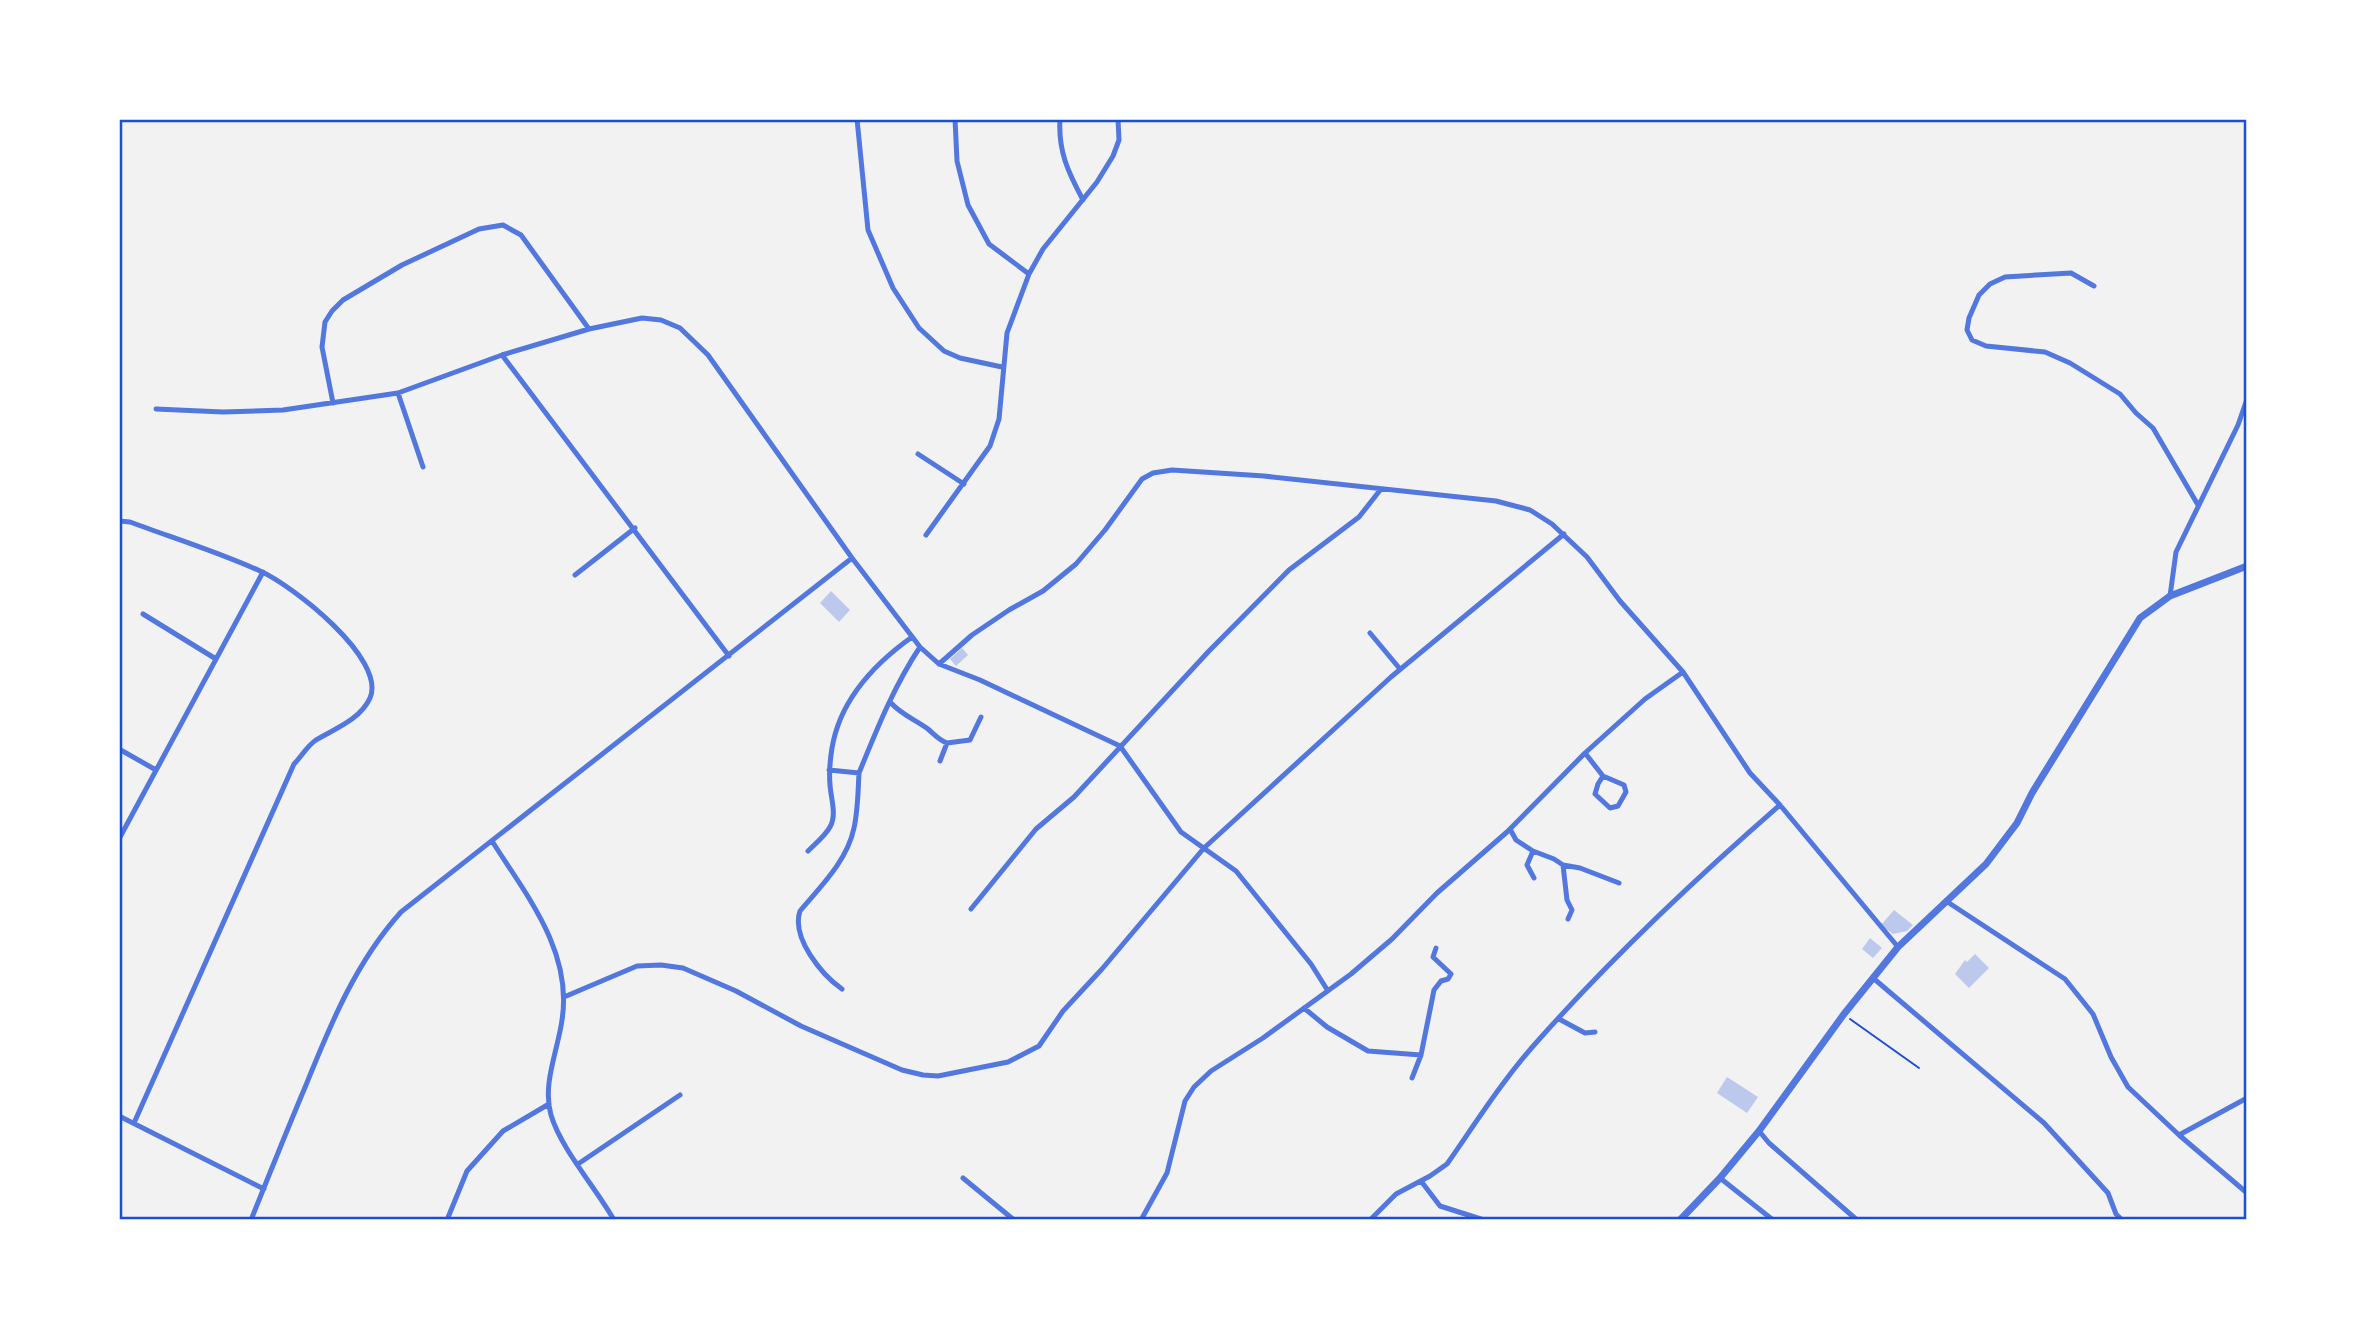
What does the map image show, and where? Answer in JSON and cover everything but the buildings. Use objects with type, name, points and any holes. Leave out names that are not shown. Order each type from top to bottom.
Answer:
[{"type":"street","points":[[857,119],[868,230],[893,288],[919,328],[944,351],[960,358],[1002,367]]},
{"type":"street","points":[[954,119],[957,161],[968,205],[989,244],[1028,274]]},
{"type":"street","points":[[1060,119],[1060,146],[1070,176],[1083,200]]},
{"type":"street","points":[[926,535],[990,446],[999,419],[1007,333],[1028,274],[1043,249],[1097,182],[1113,156],[1119,139],[1118,119]]},
{"type":"street","points":[[334,403],[322,347],[325,322],[332,311],[343,300],[402,265],[479,229],[503,226],[521,235],[589,329]]},
{"type":"street","points":[[2094,286],[2071,273],[2005,277],[1990,284],[1979,295],[1967,330],[1972,340],[1986,346],[2045,352],[2070,363],[2120,394],[2153,428],[2198,505]]},
{"type":"street","points":[[156,410],[283,410],[398,393],[502,355],[589,329],[642,318],[661,320],[680,328],[708,355],[852,558],[920,647],[939,664],[980,680],[1120,746],[1181,832],[1236,871],[1311,964],[1328,991]]},
{"type":"street","points":[[502,355],[729,656]]},
{"type":"street","points":[[398,393],[423,467]]},
{"type":"street","points":[[2170,596],[2176,552],[2238,425],[2247,399]]},
{"type":"street","points":[[918,454],[964,484]]},
{"type":"street","points":[[939,664],[972,635],[1042,591],[1076,564],[1142,479],[1153,473],[1172,470],[1264,476],[1496,501],[1530,510],[1552,524],[1587,557],[1620,601],[1684,672],[1750,773],[1780,805],[1898,947]]},
{"type":"street","points":[[971,909],[1035,829],[1074,797],[1273,586],[1359,517],[1381,489]]},
{"type":"street","points":[[119,522],[130,522],[263,572],[299,598],[353,644],[365,660],[371,680],[371,697],[361,710],[343,726],[313,742],[294,764],[134,1123]]},
{"type":"street","points":[[575,575],[635,528]]},
{"type":"street","points":[[564,997],[637,965],[683,968],[736,991],[802,1026],[902,1070],[938,1076],[1008,1062],[1039,1046],[1063,1011],[1204,848],[1400,669],[1563,534]]},
{"type":"street","points":[[251,1220],[329,1028],[359,968],[380,936],[401,912],[852,558]]},
{"type":"street","points":[[1680,1220],[1759,1131],[1844,1014],[1898,947],[1986,864],[2017,823],[2032,793],[2140,618],[2170,596],[2247,566]]},
{"type":"street","points":[[119,839],[263,572]]},
{"type":"street","points":[[143,614],[216,659]]},
{"type":"street","points":[[1370,633],[1400,669]]},
{"type":"street","points":[[808,851],[827,832],[833,819],[830,770],[836,728],[860,685],[883,658],[912,637]]},
{"type":"street","points":[[842,989],[825,977],[813,958],[798,928],[798,919],[800,911],[846,851],[854,829],[859,773],[883,713],[891,704],[899,678],[920,647]]},
{"type":"street","points":[[1141,1220],[1167,1173],[1185,1101],[1195,1087],[1212,1072],[1328,991],[1392,939],[1437,893],[1510,830],[1586,753],[1645,699],[1684,672]]},
{"type":"street","points":[[891,704],[901,714],[947,743],[970,740],[981,717]]},
{"type":"street","points":[[940,761],[947,743]]},
{"type":"street","points":[[119,749],[156,770]]},
{"type":"street","points":[[1586,753],[1603,776],[1624,785],[1626,792],[1618,806],[1610,808],[1595,794],[1603,776]]},
{"type":"street","points":[[830,770],[859,773]]},
{"type":"street","points":[[1370,1220],[1396,1194],[1447,1164],[1534,1045],[1634,938],[1780,805]]},
{"type":"street","points":[[1510,830],[1516,839],[1533,851],[1563,865],[1580,868],[1619,883]]},
{"type":"street","points":[[492,841],[545,923],[559,963],[564,997],[563,1018],[548,1092],[549,1104],[558,1131],[614,1220]]},
{"type":"street","points":[[1533,851],[1527,865],[1535,878]]},
{"type":"street","points":[[1563,865],[1567,900],[1572,910],[1568,919]]},
{"type":"street","points":[[1946,901],[2065,979],[2093,1014],[2111,1057],[2128,1087],[2247,1193]]},
{"type":"street","points":[[1412,1078],[1421,1055],[1434,990],[1451,974],[1433,957],[1436,948]]},
{"type":"street","points":[[1873,978],[2044,1123],[2108,1193],[2116,1214],[2122,1220]]},
{"type":"street","points":[[1304,1008],[1327,1027],[1368,1051],[1421,1055]]},
{"type":"street","points":[[1559,1019],[1585,1033],[1595,1032]]},
{"type":"street","points":[[578,1164],[680,1095]]},
{"type":"street","points":[[2179,1135],[2247,1098]]},
{"type":"street","points":[[447,1220],[467,1171],[503,1131],[549,1104]]},
{"type":"street","points":[[119,1116],[264,1189]]},
{"type":"street","points":[[1759,1131],[1769,1143],[1857,1220]]},
{"type":"street","points":[[963,1178],[1014,1220]]},
{"type":"street","points":[[1720,1178],[1773,1220]]},
{"type":"street","points":[[1421,1181],[1440,1206],[1484,1220]]},
{"type":"path","points":[[1844,1014],[1919,1068]]}]
